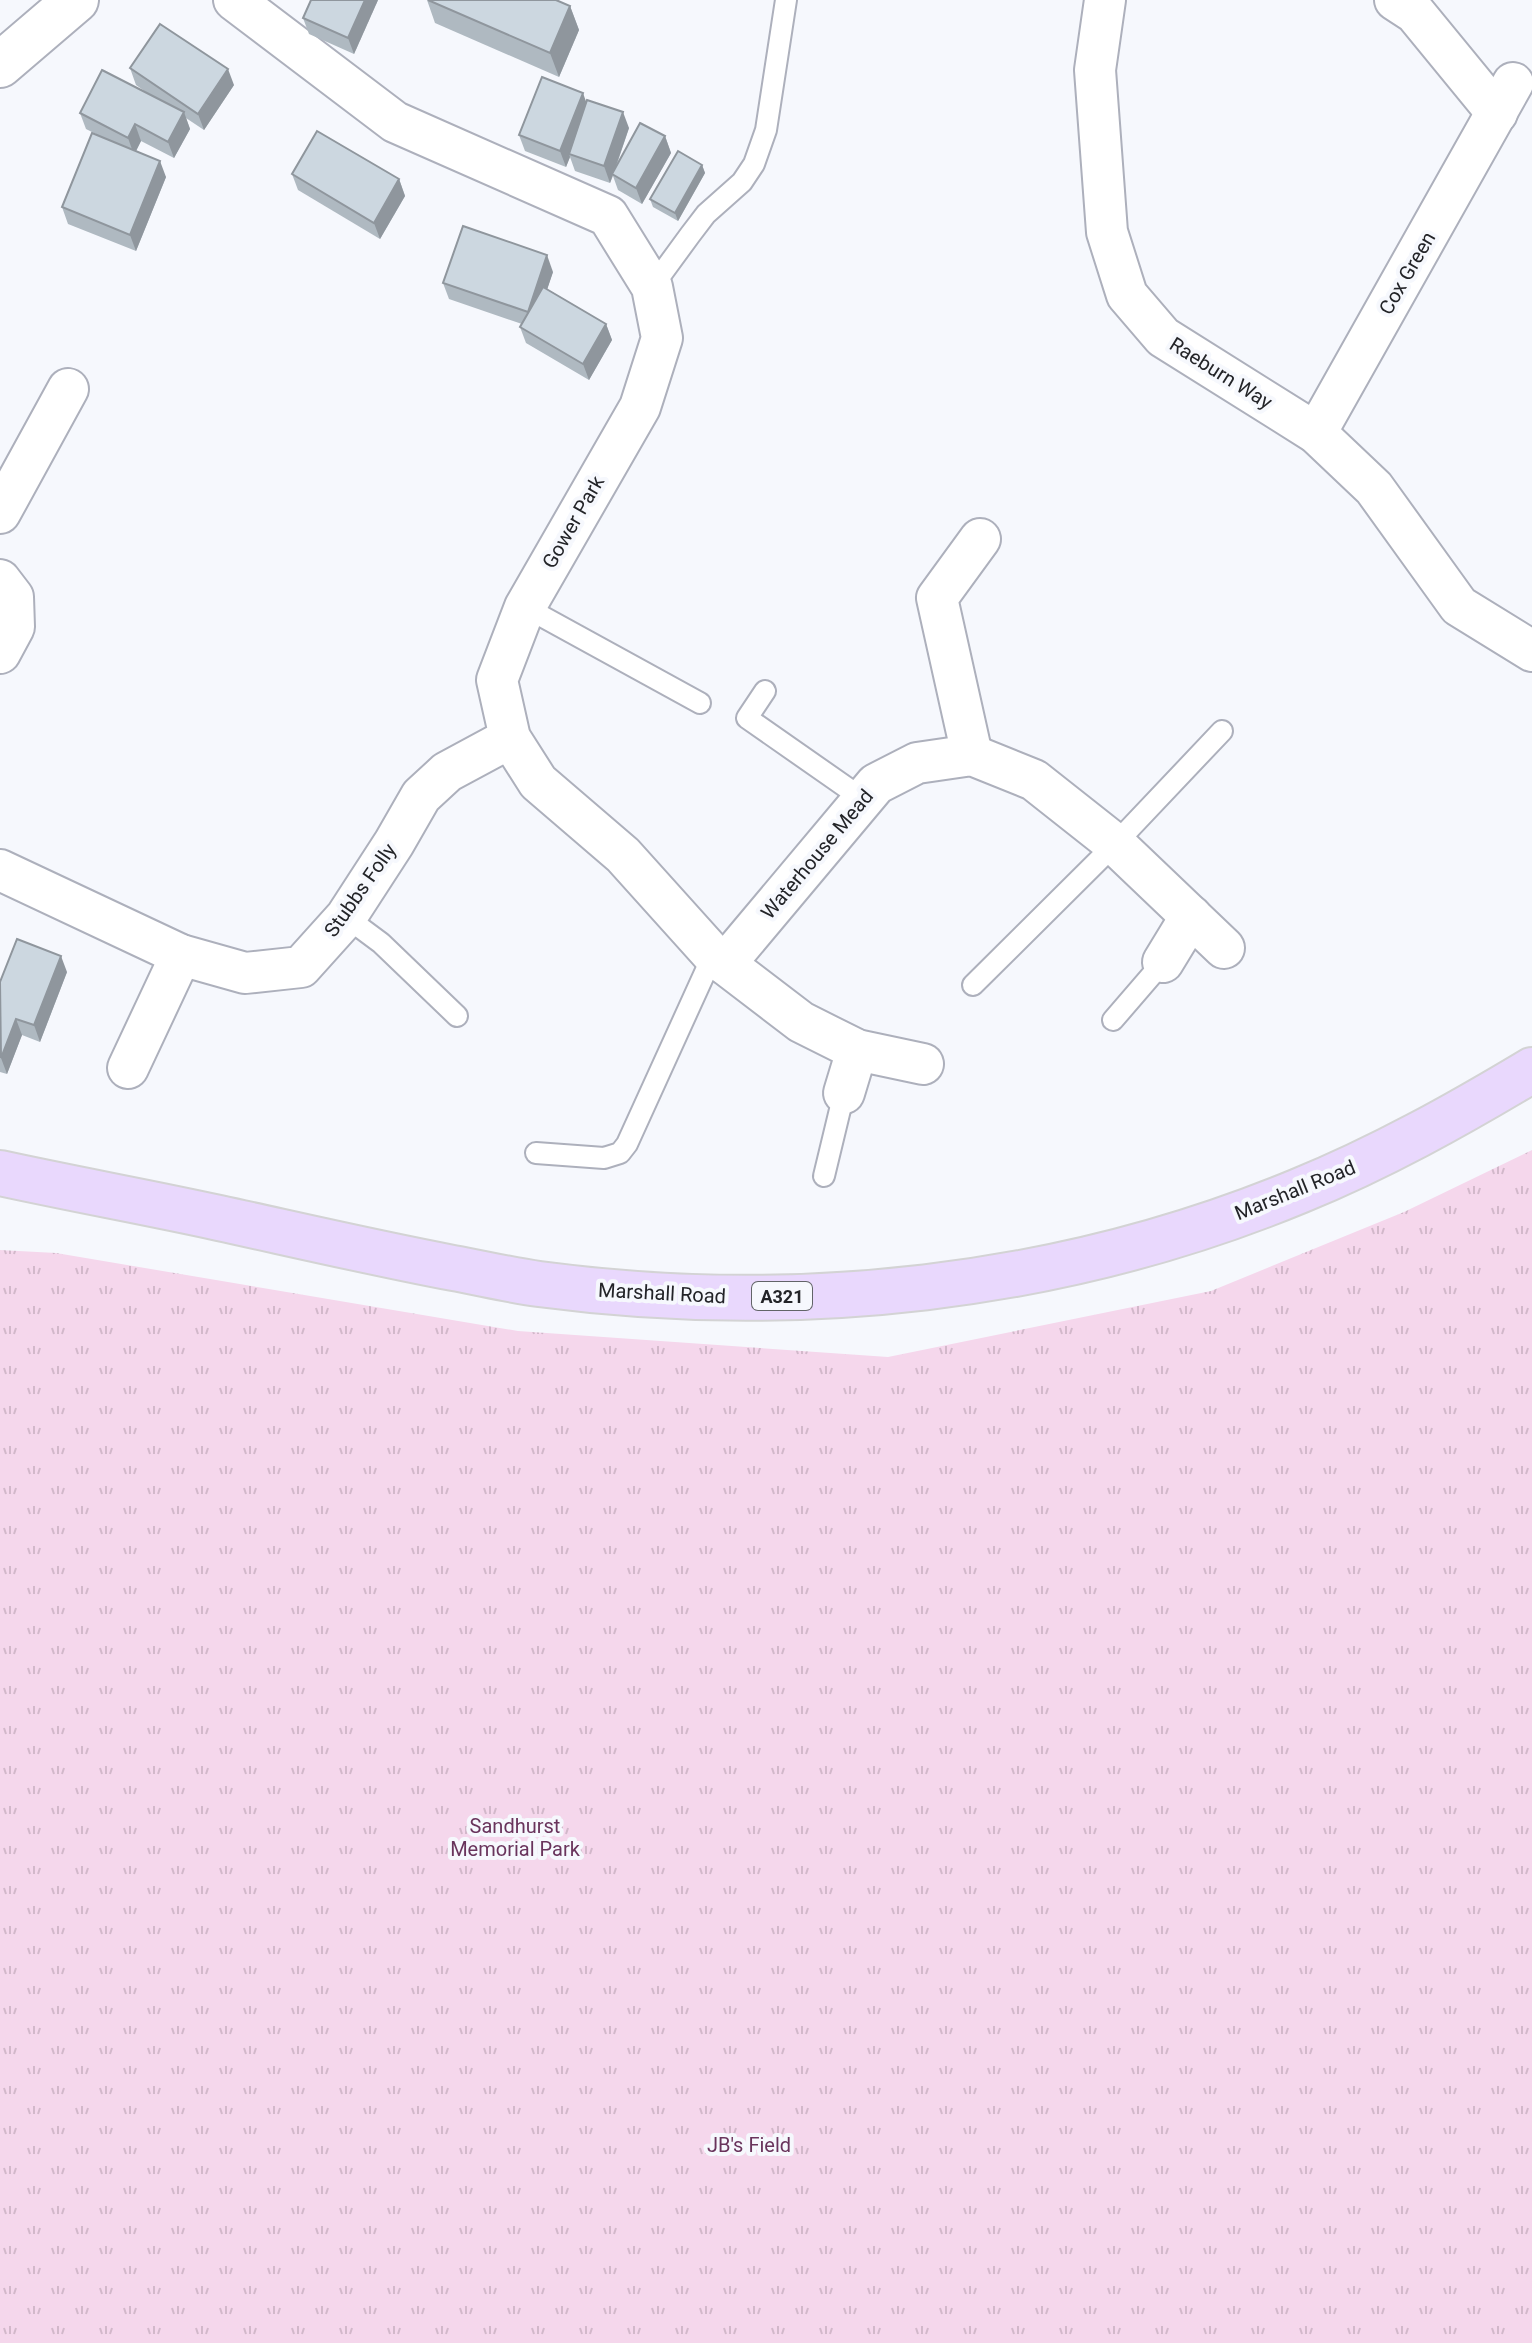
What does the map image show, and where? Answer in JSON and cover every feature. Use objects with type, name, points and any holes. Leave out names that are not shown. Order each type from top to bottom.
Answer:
[{"type":"main road","name":"Marshall Road","points":[[0,1173],[537,1284],[652,1295],[722,1297],[866,1293],[938,1287],[1061,1266],[1235,1215],[1299,1191],[1426,1132],[1532,1070]]},
{"type":"street","points":[[0,65],[76,0]]},
{"type":"street","name":"Gower Park","points":[[234,0],[395,122],[608,216],[652,287],[662,338],[640,407],[525,607],[497,680],[510,738],[538,782],[623,855],[719,960],[801,1022],[857,1050],[923,1064]]},
{"type":"street","name":"Raeburn Way","points":[[1105,0],[1095,70],[1107,232],[1127,295],[1163,337],[1316,433],[1374,488],[1459,606],[1532,651]]},
{"type":"street","name":"Cox Green","points":[[1316,433],[1505,98],[1415,13],[1395,0]]},
{"type":"street","points":[[0,513],[68,389]]},
{"type":"street","points":[[980,539],[937,598],[972,755],[1034,780],[1115,844],[1224,948]]},
{"type":"street","points":[[0,580],[13,597],[14,627],[0,653]]},
{"type":"street","name":"Stubbs Folly","points":[[0,870],[181,955],[245,973],[301,967],[346,917],[421,796],[447,772],[510,738]]},
{"type":"street","name":"Waterhouse Mead","points":[[719,960],[876,784],[917,763],[972,755]]},
{"type":"street","points":[[1163,962],[1191,916]]},
{"type":"street","points":[[128,1068],[181,955]]},
{"type":"street","points":[[844,1093],[857,1050]]},
{"type":"lane","points":[[652,287],[706,214],[742,182],[754,164],[766,130],[786,0]]},
{"type":"lane","points":[[525,607],[700,703]]},
{"type":"lane","points":[[765,691],[747,718],[863,799]]},
{"type":"lane","points":[[973,985],[1115,844],[1222,731]]},
{"type":"lane","points":[[346,917],[381,943],[457,1016]]},
{"type":"lane","points":[[536,1153],[604,1158],[620,1153],[719,960]]},
{"type":"lane","points":[[1113,1020],[1163,962]]},
{"type":"lane","points":[[824,1176],[844,1093]]},
{"type":"green space","name":"Sandhurst Memorial Park","points":[[1532,1150],[1532,2343],[0,2343],[0,1250],[56,1253],[518,1331],[888,1357],[1211,1291],[1404,1212]]},
{"type":"building","points":[[311,0],[365,0],[348,38],[303,18]]},
{"type":"building","points":[[428,0],[556,0],[570,6],[550,53]]},
{"type":"building","points":[[160,24],[228,69],[198,114],[130,68]]},
{"type":"building","points":[[102,70],[184,112],[168,142],[135,124],[128,138],[80,113]]},
{"type":"building","points":[[542,77],[583,93],[560,151],[519,135]]},
{"type":"building","points":[[587,100],[623,112],[604,166],[569,154]]},
{"type":"building","points":[[640,123],[665,136],[636,188],[612,174]]},
{"type":"building","points":[[317,131],[399,179],[374,223],[292,174]]},
{"type":"building","points":[[92,133],[160,161],[130,235],[62,207]]},
{"type":"building","points":[[678,151],[702,165],[675,213],[650,199]]},
{"type":"building","points":[[463,226],[547,255],[528,312],[443,283]]},
{"type":"building","points":[[543,287],[606,324],[583,364],[520,327]]},
{"type":"building","points":[[17,939],[61,956],[34,1025],[16,1019],[1,1058],[0,982]]},
{"type":"park label","name":"JB's Field","points":[[749,2145]]}]
